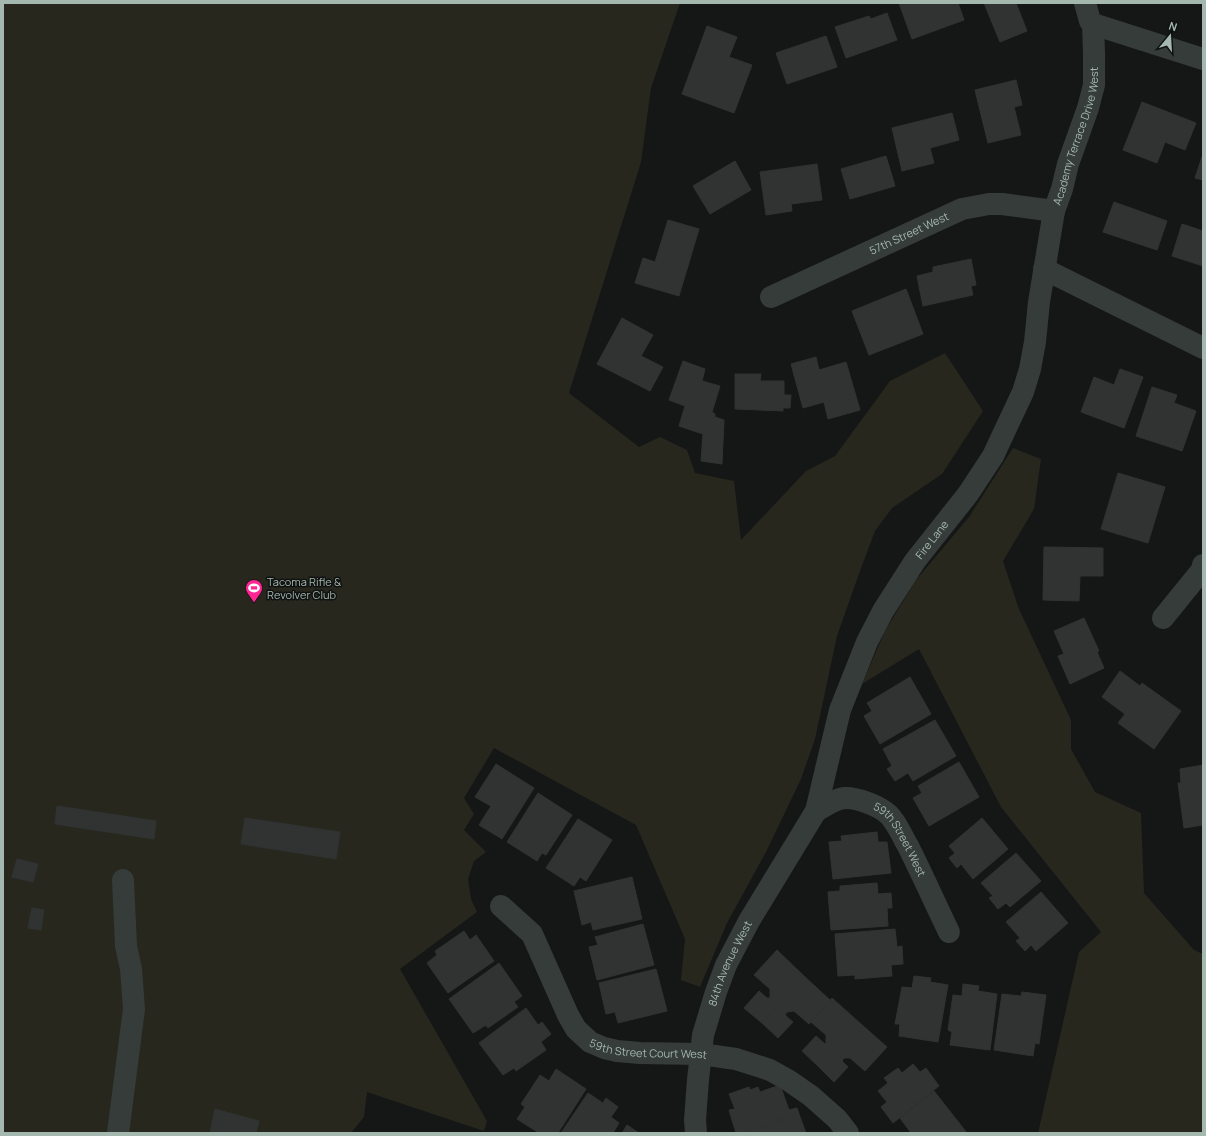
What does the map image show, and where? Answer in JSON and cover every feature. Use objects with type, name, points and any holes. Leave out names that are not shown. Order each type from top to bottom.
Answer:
[{"type":"street","name":"Academy Terrace Drive West","points":[[1044,269],[1054,211],[1062,189],[1068,164],[1088,108],[1094,85],[1093,24],[1090,21],[1085,3]]},
{"type":"street","points":[[1093,24],[1203,59]]},
{"type":"street","name":"57th Street West","points":[[771,297],[962,209],[989,204],[1002,204],[1054,211]]},
{"type":"street","points":[[1044,269],[1203,348]]},
{"type":"street","name":"Fire Lane","points":[[816,811],[840,710],[867,642],[883,611],[915,561],[968,494],[993,456],[1023,392],[1030,369],[1035,342],[1044,269]]},
{"type":"street","points":[[1163,618],[1202,570],[1203,565]]},
{"type":"street","name":"59th Street West","points":[[816,811],[843,798],[870,803],[889,814],[920,870],[949,932]]},
{"type":"street","name":"84th Avenue West","points":[[696,1133],[696,1114],[703,1035],[726,965],[749,921],[816,811]]},
{"type":"street","points":[[118,1133],[134,1009],[131,970],[126,946],[123,880]]},
{"type":"street","name":"59th Street Court West","points":[[501,906],[532,934],[568,1015],[576,1029],[590,1042],[604,1048],[617,1051],[701,1054],[736,1059],[770,1070],[812,1096],[837,1119],[848,1133]]},
{"type":"shaded area","name":"Tacoma Rifle & Revolver Club","points":[[3,3],[680,3],[651,88],[641,162],[569,393],[639,447],[660,437],[687,450],[695,473],[734,481],[741,540],[806,471],[835,456],[890,381],[945,353],[983,411],[942,474],[892,508],[875,531],[837,636],[815,739],[801,779],[767,850],[727,923],[700,987],[681,980],[685,939],[636,825],[494,748],[464,798],[474,814],[464,830],[486,852],[474,861],[468,879],[471,899],[477,912],[400,969],[487,1121],[484,1131],[367,1092],[364,1117],[351,1133],[3,1133]]},
{"type":"shaded area","points":[[1013,448],[1041,459],[1034,509],[1003,561],[1019,609],[1071,720],[1071,749],[1095,792],[1141,813],[1144,893],[1194,950],[1203,954],[1203,1133],[1038,1133],[1079,952],[1101,932],[1001,807],[919,649],[862,684],[885,631],[916,580],[969,517]]},
{"type":"building","points":[[899,3],[958,3],[964,20],[912,39]]},
{"type":"building","points":[[984,3],[1016,3],[1027,31],[1000,42]]},
{"type":"building","points":[[887,13],[897,40],[846,58],[835,27],[869,16],[871,19]]},
{"type":"building","points":[[707,26],[737,37],[729,57],[752,65],[734,113],[682,94]]},
{"type":"building","points":[[826,36],[837,67],[787,84],[776,53]]},
{"type":"building","points":[[1016,80],[1022,105],[1014,107],[1021,135],[988,143],[975,90]]},
{"type":"building","points":[[1142,102],[1196,123],[1185,150],[1165,142],[1157,163],[1123,150]]},
{"type":"building","points":[[952,113],[959,140],[930,148],[934,163],[902,171],[892,128]]},
{"type":"building","points":[[1203,154],[1203,180],[1195,178]]},
{"type":"building","points":[[886,156],[895,186],[850,199],[841,169]]},
{"type":"building","points":[[735,161],[751,190],[710,214],[693,186]]},
{"type":"building","points":[[817,164],[822,200],[791,204],[792,211],[766,215],[760,172]]},
{"type":"building","points":[[1114,202],[1167,221],[1157,250],[1103,232]]},
{"type":"building","points":[[668,220],[699,229],[679,296],[635,283],[643,258],[655,262]]},
{"type":"building","points":[[1182,224],[1203,231],[1203,266],[1172,256]]},
{"type":"building","points":[[971,259],[976,285],[971,286],[973,295],[923,306],[917,276],[933,272],[933,267]]},
{"type":"building","points":[[906,289],[923,334],[869,355],[852,311]]},
{"type":"building","points":[[622,318],[653,335],[641,356],[663,367],[650,391],[597,364]]},
{"type":"building","points":[[816,357],[819,370],[846,362],[860,410],[828,419],[824,402],[803,408],[791,364]]},
{"type":"building","points":[[683,361],[705,369],[702,381],[720,386],[712,412],[715,414],[715,417],[724,420],[722,464],[701,461],[703,434],[679,426],[685,406],[669,400]]},
{"type":"building","points":[[1120,369],[1143,377],[1124,428],[1081,412],[1094,377],[1114,385]]},
{"type":"building","points":[[735,374],[761,374],[760,381],[784,381],[784,395],[791,395],[790,408],[783,408],[783,411],[735,409]]},
{"type":"building","points":[[1152,387],[1177,395],[1174,403],[1196,411],[1182,451],[1136,436]]},
{"type":"building","points":[[1118,473],[1165,487],[1148,543],[1101,529]]},
{"type":"building","points":[[1044,547],[1103,548],[1103,576],[1080,576],[1079,601],[1043,600]]},
{"type":"building","points":[[1084,618],[1099,651],[1097,652],[1104,668],[1070,684],[1058,656],[1064,654],[1054,631]]},
{"type":"building","points":[[1120,671],[1140,686],[1142,683],[1181,711],[1154,749],[1118,723],[1125,714],[1102,697]]},
{"type":"building","points":[[910,677],[931,714],[880,744],[864,716],[872,711],[867,703]]},
{"type":"building","points":[[935,720],[956,756],[913,781],[908,773],[895,781],[887,769],[892,766],[883,749]]},
{"type":"building","points":[[959,762],[979,797],[929,826],[913,798],[922,793],[918,786]]},
{"type":"building","points":[[496,764],[534,788],[502,839],[479,825],[491,806],[475,797]]},
{"type":"building","points":[[1203,765],[1203,825],[1184,828],[1178,783],[1181,783],[1180,769]]},
{"type":"building","points":[[538,793],[572,815],[546,855],[542,853],[537,861],[507,842]]},
{"type":"building","points":[[57,806],[156,821],[154,839],[55,824]]},
{"type":"building","points":[[245,818],[340,832],[336,859],[241,844]]},
{"type":"building","points":[[982,818],[1008,849],[973,879],[961,864],[957,868],[949,858],[955,853],[949,846]]},
{"type":"building","points":[[578,819],[612,840],[586,881],[580,877],[574,886],[546,868]]},
{"type":"building","points":[[877,832],[878,842],[887,842],[891,873],[833,879],[829,842],[842,841],[841,836]]},
{"type":"building","points":[[1016,853],[1041,881],[1010,907],[1006,903],[998,909],[989,898],[993,896],[981,883]]},
{"type":"building","points":[[17,859],[38,864],[33,882],[12,877]]},
{"type":"building","points":[[632,877],[642,919],[593,930],[591,922],[582,925],[574,891]]},
{"type":"building","points":[[877,883],[878,894],[891,893],[892,908],[887,908],[888,926],[831,930],[828,892],[840,891],[840,886]]},
{"type":"building","points":[[1041,892],[1068,923],[1036,951],[1031,945],[1025,951],[1016,941],[1020,938],[1006,922]]},
{"type":"building","points":[[32,908],[44,910],[41,930],[28,928]]},
{"type":"building","points":[[643,924],[654,965],[597,980],[589,947],[598,945],[595,937]]},
{"type":"building","points":[[895,929],[897,947],[902,946],[903,964],[891,965],[892,976],[855,979],[855,975],[838,976],[835,934]]},
{"type":"building","points":[[464,931],[470,940],[476,935],[494,961],[448,993],[427,963],[437,955],[435,951]]},
{"type":"building","points":[[777,950],[804,976],[762,1023],[744,1008],[759,991],[767,998],[770,998],[770,989],[754,975]]},
{"type":"building","points":[[499,963],[522,996],[514,1002],[518,1007],[488,1028],[486,1025],[473,1033],[449,999]]},
{"type":"building","points":[[656,969],[667,1011],[618,1023],[615,1012],[606,1014],[599,983]]},
{"type":"building","points":[[804,976],[830,1000],[809,1024],[794,1011],[787,1012],[785,1015],[793,1022],[778,1038],[762,1023]]},
{"type":"building","points":[[914,976],[931,978],[930,982],[948,985],[938,1042],[899,1036],[900,1024],[895,1024],[902,987],[912,988]]},
{"type":"building","points":[[963,984],[979,986],[978,991],[997,994],[990,1050],[950,1045],[952,1032],[948,1030],[953,995],[962,996]]},
{"type":"building","points":[[1022,992],[1046,995],[1039,1044],[1035,1043],[1033,1056],[994,1050],[1002,994],[1021,996]]},
{"type":"building","points":[[832,998],[861,1024],[820,1068],[802,1051],[816,1036],[825,1044],[826,1043],[826,1035],[811,1022]]},
{"type":"building","points":[[526,1008],[538,1025],[542,1022],[551,1034],[541,1042],[546,1050],[516,1071],[514,1068],[503,1075],[479,1043]]},
{"type":"building","points":[[861,1024],[887,1047],[865,1071],[850,1058],[844,1058],[842,1061],[848,1067],[834,1082],[820,1068]]},
{"type":"building","points":[[913,1064],[920,1072],[926,1068],[939,1086],[893,1123],[881,1107],[887,1102],[878,1091],[888,1083],[884,1078],[898,1068],[902,1073]]},
{"type":"building","points":[[556,1069],[586,1089],[558,1133],[539,1133],[517,1119],[525,1107],[521,1104],[540,1075],[549,1081]]},
{"type":"building","points":[[780,1085],[789,1110],[797,1108],[799,1114],[742,1133],[736,1133],[729,1110],[735,1109],[729,1094],[749,1087],[750,1090],[758,1087],[760,1092]]},
{"type":"building","points":[[934,1091],[952,1114],[928,1133],[911,1133],[900,1118]]},
{"type":"building","points":[[588,1093],[603,1103],[606,1098],[618,1107],[611,1117],[619,1123],[613,1133],[561,1133]]},
{"type":"building","points":[[215,1109],[259,1121],[256,1133],[210,1133]]},
{"type":"building","points":[[799,1114],[806,1133],[742,1133]]},
{"type":"building","points":[[952,1114],[967,1133],[928,1133]]},
{"type":"building","points":[[627,1125],[639,1133],[622,1133]]},
{"type":"place","name":"Tacoma Rifle & Revolver Club","points":[[254,603]]}]
